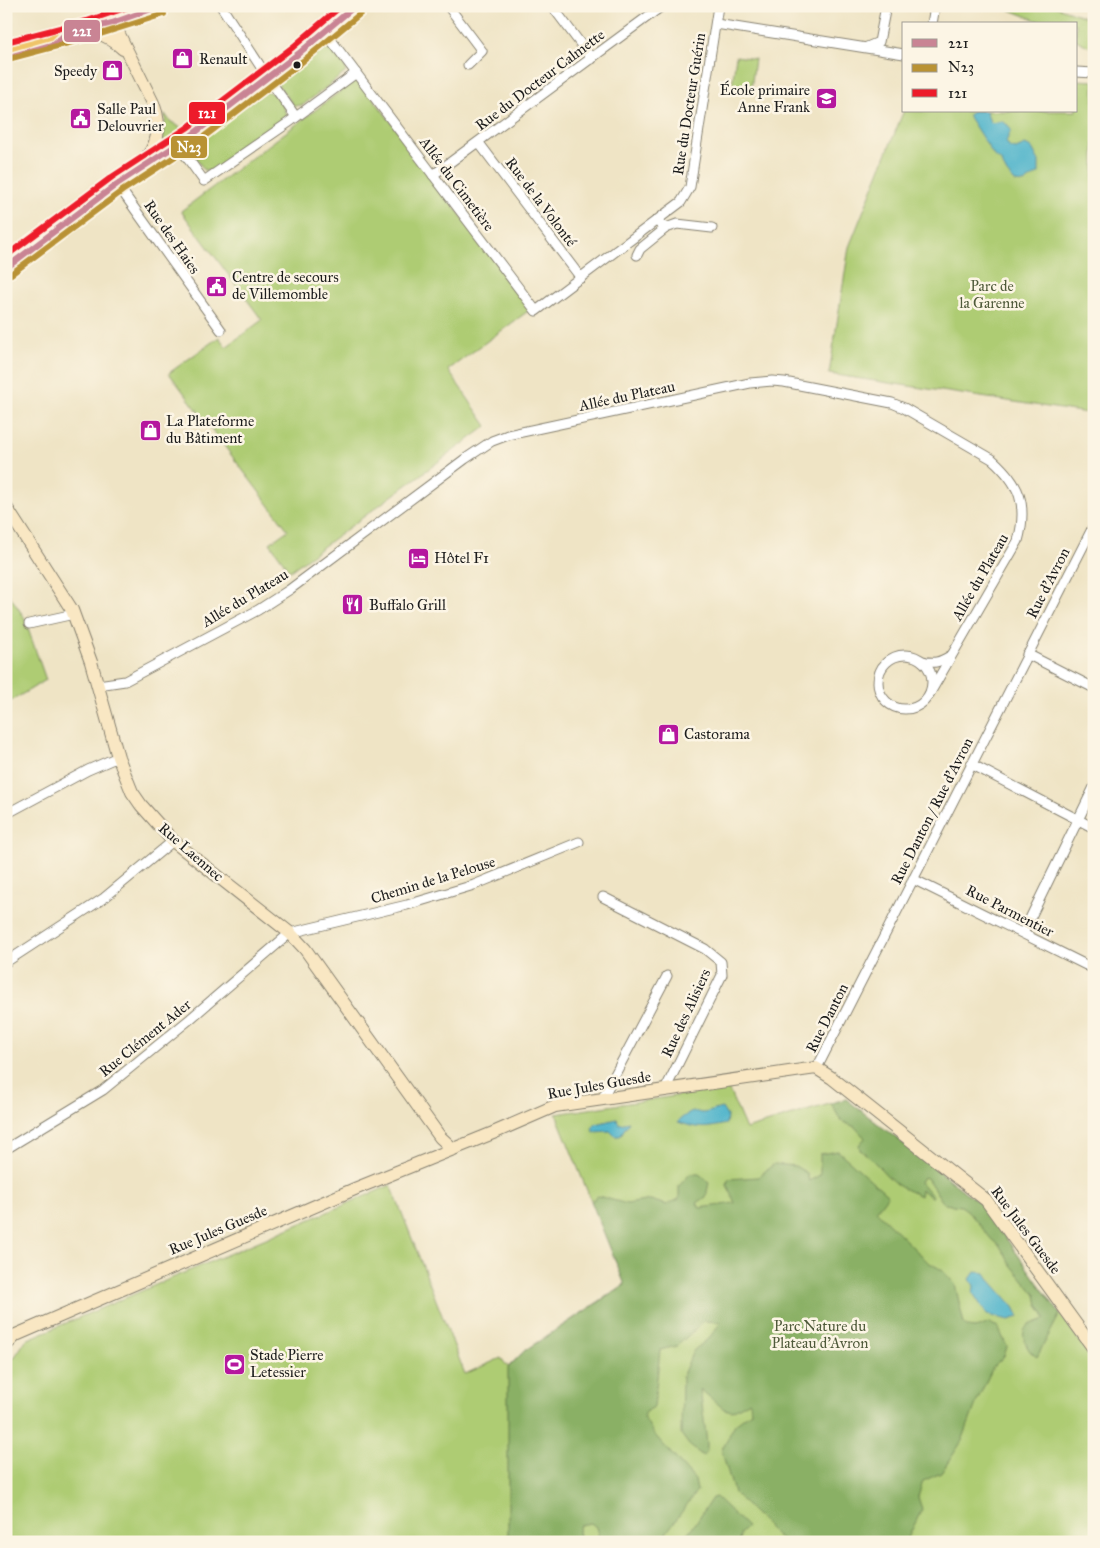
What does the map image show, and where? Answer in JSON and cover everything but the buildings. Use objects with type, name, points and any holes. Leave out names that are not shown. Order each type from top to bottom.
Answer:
[{"type":"main road","points":[[6,50],[89,30],[161,6]]},
{"type":"main road","points":[[8,266],[117,184],[178,145],[268,78],[356,6]]},
{"type":"main road","points":[[6,58],[55,44],[63,36]]},
{"type":"street","points":[[105,6],[153,103],[158,117],[155,141],[149,155],[117,184]]},
{"type":"street","points":[[221,6],[296,117]]},
{"type":"street","points":[[448,6],[482,51],[468,64]]},
{"type":"street","points":[[552,6],[592,59]]},
{"type":"street","name":"Rue du Docteur Calmette","points":[[433,175],[479,143],[662,6]]},
{"type":"street","name":"Rue du Docteur Guérin","points":[[536,311],[681,202],[690,187],[718,6]]},
{"type":"street","points":[[862,48],[878,42],[886,6]]},
{"type":"street","points":[[932,22],[935,6]]},
{"type":"street","points":[[716,24],[902,54]]},
{"type":"street","points":[[89,30],[103,34],[128,54]]},
{"type":"street","name":"Allée du Cimetière","points":[[325,32],[536,311]]},
{"type":"street","points":[[178,145],[204,181],[296,117],[356,72]]},
{"type":"street","points":[[1078,72],[1094,73]]},
{"type":"street","name":"Rue de la Volonté","points":[[479,143],[581,278]]},
{"type":"street","name":"Rue des Haies","points":[[117,184],[221,330]]},
{"type":"street","points":[[656,221],[666,228]]},
{"type":"street","points":[[637,255],[640,249],[666,228],[677,224],[712,228]]},
{"type":"street","name":"Allée du Plateau","points":[[98,685],[124,680],[258,610],[492,441],[508,435],[750,383],[772,380],[892,403],[904,408],[992,460],[1014,482],[1022,509],[1021,530],[1018,541],[930,693]]},
{"type":"street","name":"Rue Laennec","points":[[6,507],[74,614],[98,685],[118,757],[132,792],[141,805],[173,841],[290,933],[306,950],[440,1137],[453,1149]]},
{"type":"street","name":"Rue d'Avron","points":[[1027,654],[1094,526]]},
{"type":"street","points":[[29,624],[74,614]]},
{"type":"street","points":[[1027,654],[1094,688]]},
{"type":"street","name":"Rue Danton / Rue d'Avron","points":[[862,980],[1027,654]]},
{"type":"street","points":[[923,661],[932,676],[930,693],[924,701],[908,709],[898,708],[883,698],[879,689],[879,672],[887,661],[900,655],[908,655],[932,664],[941,662],[950,656]]},
{"type":"street","points":[[6,814],[88,770],[118,757]]},
{"type":"street","points":[[971,764],[1094,828]]},
{"type":"street","points":[[1023,933],[1094,787]]},
{"type":"street","points":[[6,962],[104,898],[173,841]]},
{"type":"street","name":"Chemin de la Pelouse","points":[[290,933],[407,906],[474,885],[579,842]]},
{"type":"street","name":"Rue Parmentier","points":[[913,879],[1094,969]]},
{"type":"street","name":"Rue des Alisiers","points":[[602,897],[705,949],[721,962],[722,975],[665,1090]]},
{"type":"street","name":"Rue Clément Ader","points":[[6,1149],[103,1090],[290,933]]},
{"type":"street","points":[[602,1099],[666,976]]},
{"type":"street","name":"Rue Danton","points":[[816,1068],[862,980]]},
{"type":"street","name":"Rue Jules Guesde","points":[[6,1345],[16,1335],[555,1106],[816,1068],[832,1078],[986,1200],[1094,1349]]},
{"type":"green space","points":[[1000,6],[1054,6],[1094,20],[1094,49],[1078,41],[1078,22],[1041,22]]},
{"type":"green space","points":[[322,45],[330,47],[346,68],[345,73],[303,105],[294,106],[278,85],[278,80]]},
{"type":"green space","points":[[736,56],[755,59],[751,89],[732,86]]},
{"type":"green space","points":[[358,78],[531,309],[448,370],[487,426],[290,571],[270,543],[288,530],[169,373],[219,337],[226,347],[262,320],[181,211]]},
{"type":"green space","name":"Parc de la Garenne","points":[[1078,80],[1094,81],[1094,414],[829,374],[849,247],[903,112],[1078,112]]},
{"type":"green space","points":[[264,91],[272,94],[279,100],[284,108],[286,117],[214,170],[205,171],[192,153],[192,144]]},
{"type":"green space","points":[[165,114],[170,121],[185,133],[159,151],[165,130]]},
{"type":"green space","points":[[6,590],[24,617],[46,680],[6,704]]},
{"type":"green space","points":[[728,1088],[746,1129],[846,1099],[983,1206],[1090,1356],[1094,1365],[1094,1532],[1090,1542],[6,1542],[6,1361],[14,1358],[26,1340],[391,1185],[465,1374],[501,1358],[508,1367],[524,1351],[625,1284],[556,1114]]},
{"type":"green space","points":[[846,1099],[983,1206],[1060,1314],[1037,1357],[1028,1348],[1024,1333],[1027,1327],[1045,1319],[1043,1313],[1038,1305],[1036,1295],[1011,1265],[1000,1246],[992,1240],[968,1211],[961,1206],[944,1204],[927,1178],[923,1177],[920,1182],[933,1197],[921,1190],[920,1196],[897,1185],[890,1179],[870,1157],[860,1150],[859,1145],[865,1138],[855,1127],[841,1121],[831,1103]]},
{"type":"green space","name":"Parc Nature du Plateau d'Avron","points":[[838,1151],[888,1195],[876,1211],[928,1262],[942,1270],[955,1284],[964,1324],[973,1328],[989,1323],[998,1327],[1007,1347],[1004,1356],[993,1367],[977,1401],[962,1441],[941,1473],[923,1481],[918,1497],[922,1509],[906,1542],[783,1542],[734,1493],[723,1455],[722,1449],[735,1424],[751,1412],[750,1401],[732,1411],[724,1409],[700,1389],[707,1450],[703,1456],[689,1445],[681,1434],[682,1377],[693,1351],[709,1338],[721,1322],[704,1321],[677,1346],[660,1350],[654,1407],[645,1412],[644,1417],[653,1433],[695,1480],[697,1491],[661,1540],[657,1542],[600,1542],[596,1527],[591,1523],[580,1525],[578,1531],[580,1542],[508,1542],[508,1368],[524,1351],[625,1285],[591,1201],[598,1196],[627,1204],[651,1200],[666,1205],[679,1199],[679,1186],[690,1174],[699,1174],[709,1182],[706,1197],[697,1203],[700,1208],[735,1203],[727,1185],[728,1179],[758,1177],[774,1164],[795,1166],[807,1173],[809,1181],[820,1175],[820,1154]]},
{"type":"green space","points":[[716,1497],[747,1527],[740,1534],[739,1542],[680,1542],[695,1524],[712,1498]]},
{"type":"water","points":[[972,112],[986,112],[990,122],[1001,121],[1008,125],[1011,130],[1006,142],[1010,148],[1016,149],[1025,145],[1032,148],[1039,161],[1039,173],[1024,183],[1015,182],[1007,173],[1000,160],[994,156],[969,117]]},
{"type":"water","points":[[722,1108],[727,1116],[726,1124],[701,1128],[678,1122],[692,1112],[704,1113]]},
{"type":"water","points":[[617,1119],[619,1124],[629,1122],[620,1136],[615,1136],[610,1131],[594,1132],[592,1128],[596,1124]]},
{"type":"water","points":[[975,1272],[986,1273],[1014,1307],[1019,1317],[1009,1320],[987,1315],[973,1293],[974,1286],[970,1279]]},
{"type":"transit line","name":"121","points":[[6,42],[87,21],[131,6]]},
{"type":"transit line","name":"221","points":[[6,58],[55,44],[63,36],[112,23],[160,6]]},
{"type":"transit line","name":"121","points":[[6,256],[112,177],[187,128],[293,47],[341,6]]},
{"type":"transit line","name":"221","points":[[6,268],[117,184],[192,135],[298,54],[355,6]]},
{"type":"transit line","name":"N23","points":[[11,274],[122,191],[197,142],[303,61],[361,13]]},
{"type":"transit line","name":"N23","points":[[8,59],[91,37],[164,14]]},
{"type":"place","name":"Renault","points":[[183,59]]},
{"type":"place","name":"Speedy","points":[[113,71]]},
{"type":"place","name":"École primaire Anne Frank","points":[[826,99]]},
{"type":"place","name":"Salle Paul Delouvrier","points":[[81,118]]},
{"type":"place","name":"Centre de secours de Villemomble","points":[[216,286]]},
{"type":"place","name":"La Plateforme du Bâtiment","points":[[150,430]]},
{"type":"place","name":"Hôtel F1","points":[[418,558]]},
{"type":"place","name":"Buffalo Grill","points":[[353,605]]},
{"type":"place","name":"Castorama","points":[[668,734]]},
{"type":"place","name":"Stade Pierre Letessier","points":[[234,1364]]}]
